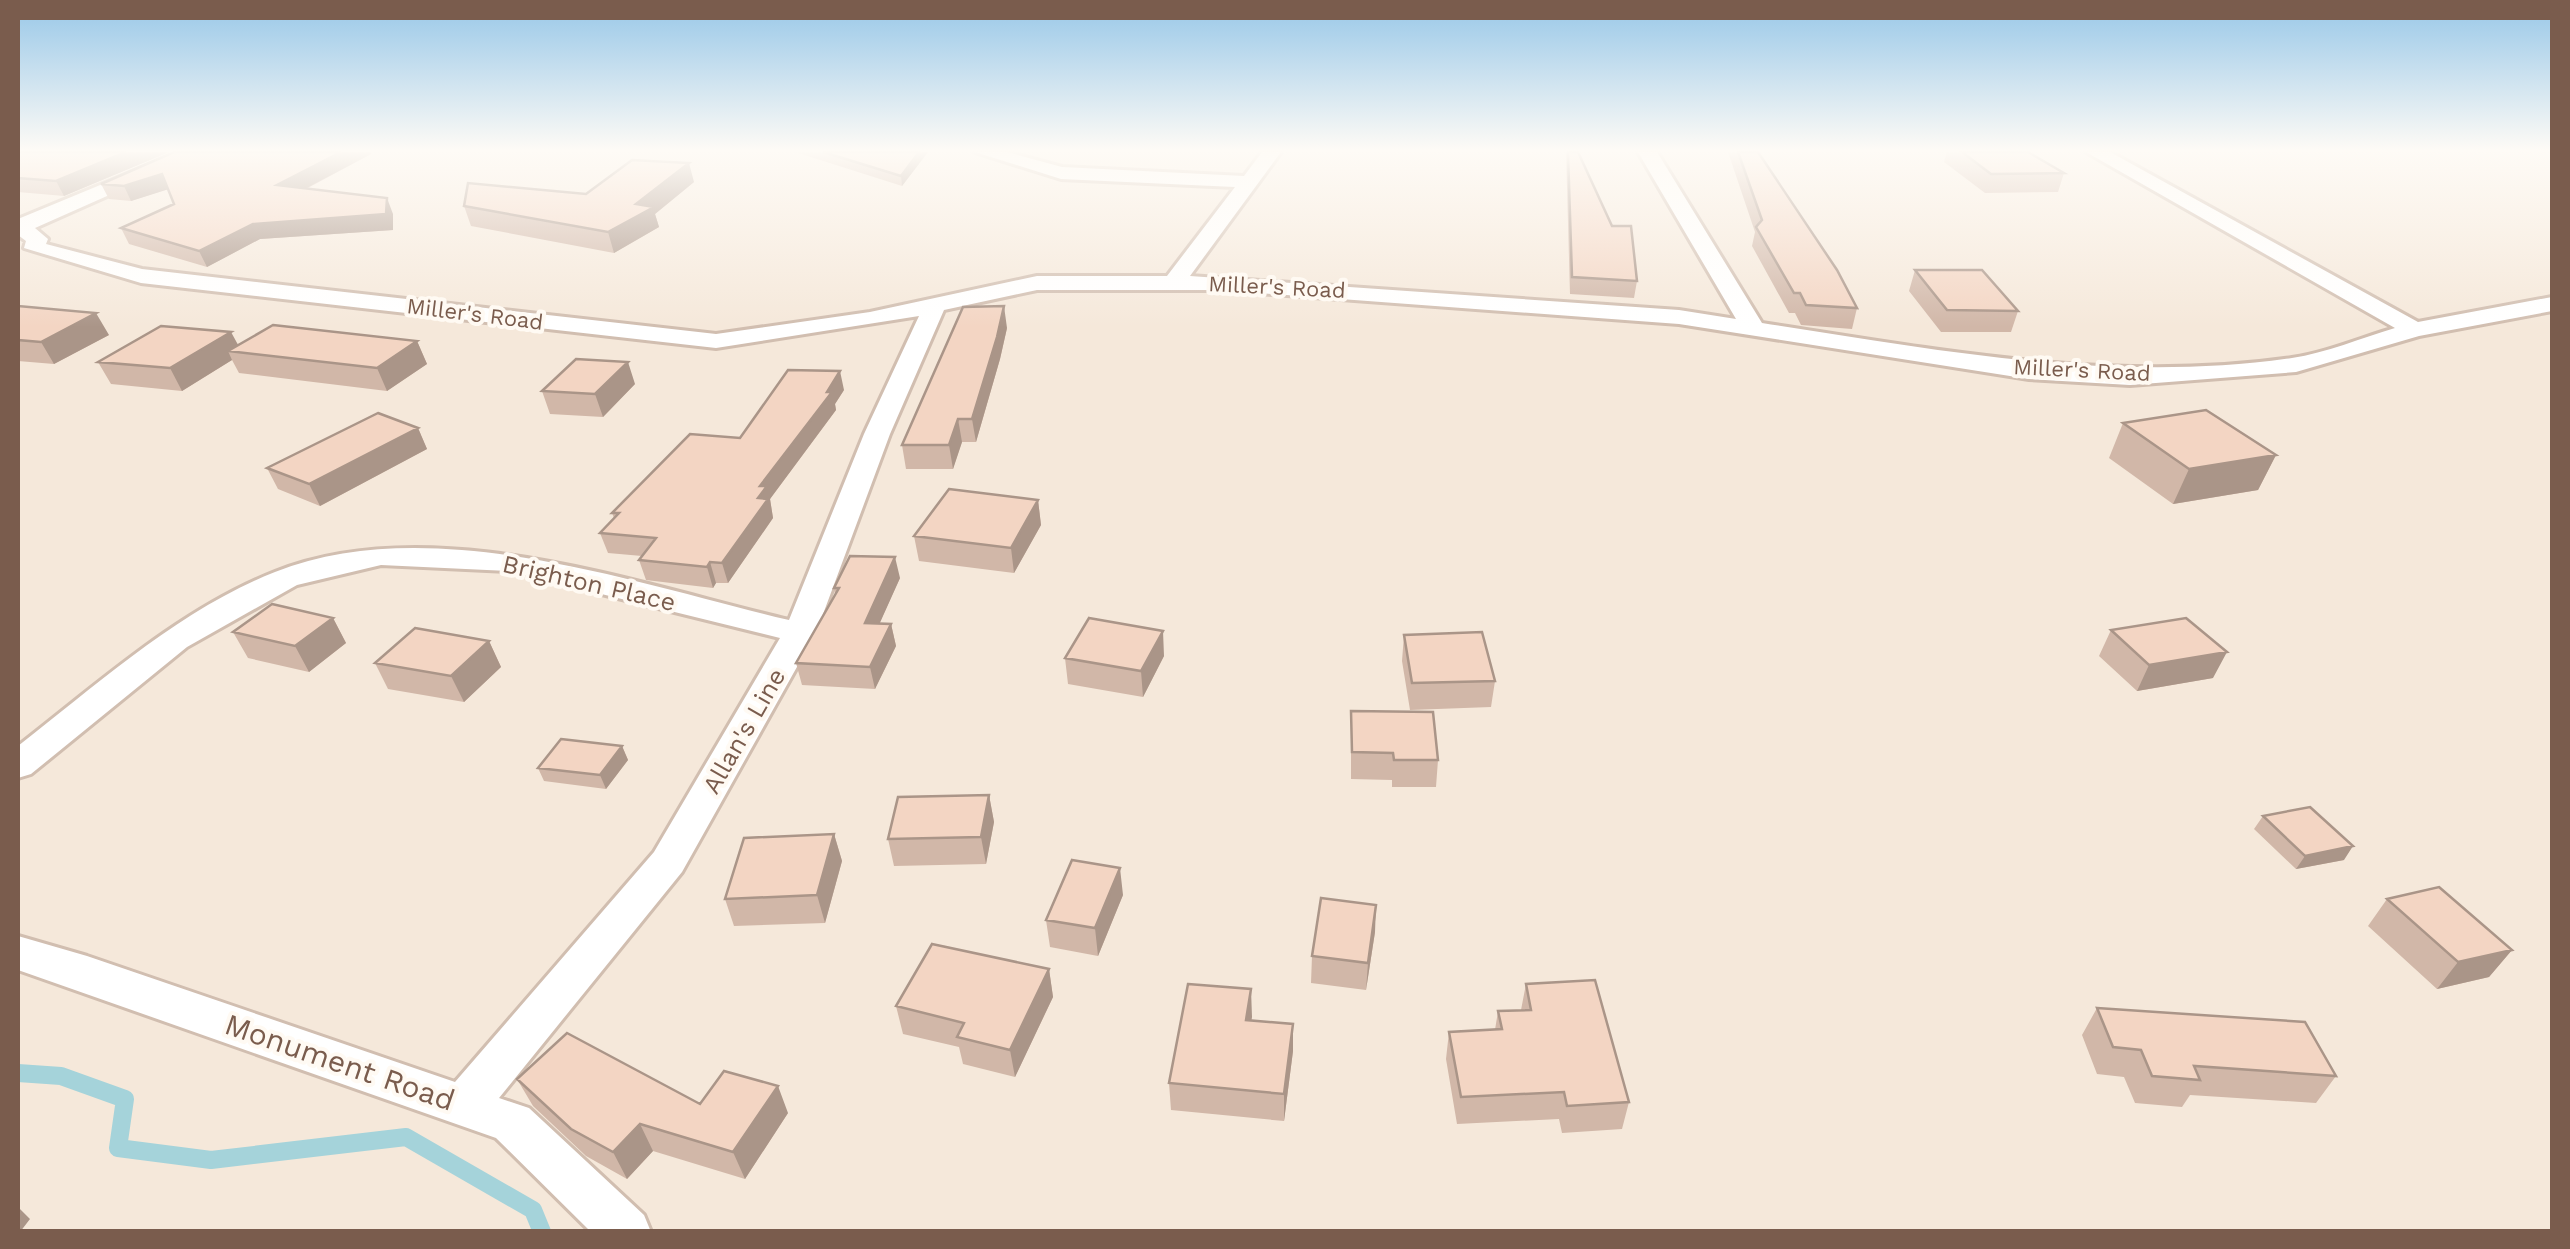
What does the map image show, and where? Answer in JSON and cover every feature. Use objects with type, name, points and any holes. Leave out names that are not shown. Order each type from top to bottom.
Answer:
[{"type":"street","points":[[18,226],[56,210]]},
{"type":"street","points":[[1172,283],[1227,210]]},
{"type":"street","points":[[1683,210],[1753,328]]},
{"type":"street","points":[[2200,210],[2415,330]]},
{"type":"street","name":"Miller's Road","points":[[18,226],[37,239],[26,251]]},
{"type":"street","name":"Miller's Road","points":[[26,251],[141,276],[716,341],[870,320],[1037,283],[1172,283],[1534,304],[1753,328],[2029,370],[2130,376],[2296,365],[2415,330],[2552,304]]},
{"type":"street","name":"Allan's Line","points":[[464,1106],[668,862],[800,634],[877,434],[936,305]]},
{"type":"street","name":"Brighton Place","points":[[18,766],[175,640],[286,578],[380,556],[508,562],[800,634]]},
{"type":"street","name":"Monument Road","points":[[18,953],[87,973],[512,1123],[626,1232]]},
{"type":"shaded area","points":[[18,210],[2552,210],[2552,1231],[18,1231]]},
{"type":"building","points":[[160,210],[386,210],[386,214],[253,224],[199,251],[121,228]]},
{"type":"building","points":[[488,210],[648,210],[608,232]]},
{"type":"building","points":[[1570,210],[1605,210],[1612,226],[1631,226],[1637,281],[1572,277]]},
{"type":"building","points":[[1759,210],[1797,210],[1857,308],[1806,305],[1800,293],[1794,293],[1756,227],[1762,220]]},
{"type":"building","points":[[1915,270],[1982,270],[2018,311],[1947,310]]},
{"type":"building","points":[[18,306],[96,313],[41,342],[18,340]]},
{"type":"building","points":[[1004,306],[972,419],[958,419],[949,445],[902,445],[963,307]]},
{"type":"building","points":[[273,325],[417,341],[377,368],[228,351]]},
{"type":"building","points":[[161,326],[231,332],[170,368],[98,362]]},
{"type":"building","points":[[576,359],[628,362],[595,394],[542,391]]},
{"type":"building","points":[[788,370],[840,371],[827,392],[832,392],[760,486],[767,486],[758,498],[768,499],[722,563],[710,562],[707,567],[639,560],[656,538],[600,533],[619,513],[612,513],[690,434],[740,438]]},
{"type":"building","points":[[2206,410],[2276,455],[2189,469],[2123,423]]},
{"type":"building","points":[[378,413],[418,428],[309,484],[267,468]]},
{"type":"building","points":[[949,489],[1038,500],[1011,548],[914,536]]},
{"type":"building","points":[[850,556],[895,557],[865,623],[891,624],[870,667],[796,663],[839,588],[834,588]]},
{"type":"building","points":[[272,604],[333,618],[295,646],[233,632]]},
{"type":"building","points":[[1089,618],[1163,631],[1141,671],[1065,658]]},
{"type":"building","points":[[2186,618],[2227,652],[2149,665],[2111,630]]},
{"type":"building","points":[[415,628],[489,641],[451,676],[375,663]]},
{"type":"building","points":[[1482,632],[1495,681],[1412,683],[1404,635]]},
{"type":"building","points":[[1351,711],[1433,712],[1438,760],[1394,760],[1393,753],[1352,752]]},
{"type":"building","points":[[561,739],[622,746],[600,775],[538,768]]},
{"type":"building","points":[[989,795],[981,837],[888,839],[898,797]]},
{"type":"building","points":[[2310,807],[2353,846],[2305,856],[2263,816]]},
{"type":"building","points":[[834,834],[817,895],[725,899],[744,838]]},
{"type":"building","points":[[1072,860],[1120,868],[1095,928],[1046,920]]},
{"type":"building","points":[[2439,887],[2512,950],[2458,962],[2387,899]]},
{"type":"building","points":[[1321,898],[1376,905],[1368,963],[1312,956]]},
{"type":"building","points":[[932,944],[1049,969],[1010,1050],[957,1037],[964,1023],[896,1006]]},
{"type":"building","points":[[1595,980],[1629,1102],[1567,1106],[1564,1092],[1461,1097],[1449,1032],[1502,1029],[1498,1011],[1531,1010],[1526,984]]},
{"type":"building","points":[[1188,984],[1251,989],[1246,1020],[1293,1024],[1284,1094],[1169,1083]]},
{"type":"building","points":[[2097,1008],[2305,1022],[2336,1076],[2194,1066],[2200,1080],[2152,1076],[2141,1050],[2113,1047]]},
{"type":"building","points":[[567,1033],[700,1104],[724,1071],[778,1086],[733,1152],[640,1124],[613,1152],[571,1129],[517,1079]]},
{"type":"waterway","points":[[18,1073],[61,1076],[125,1099],[118,1148],[211,1160],[406,1137],[533,1210],[542,1232]]}]
